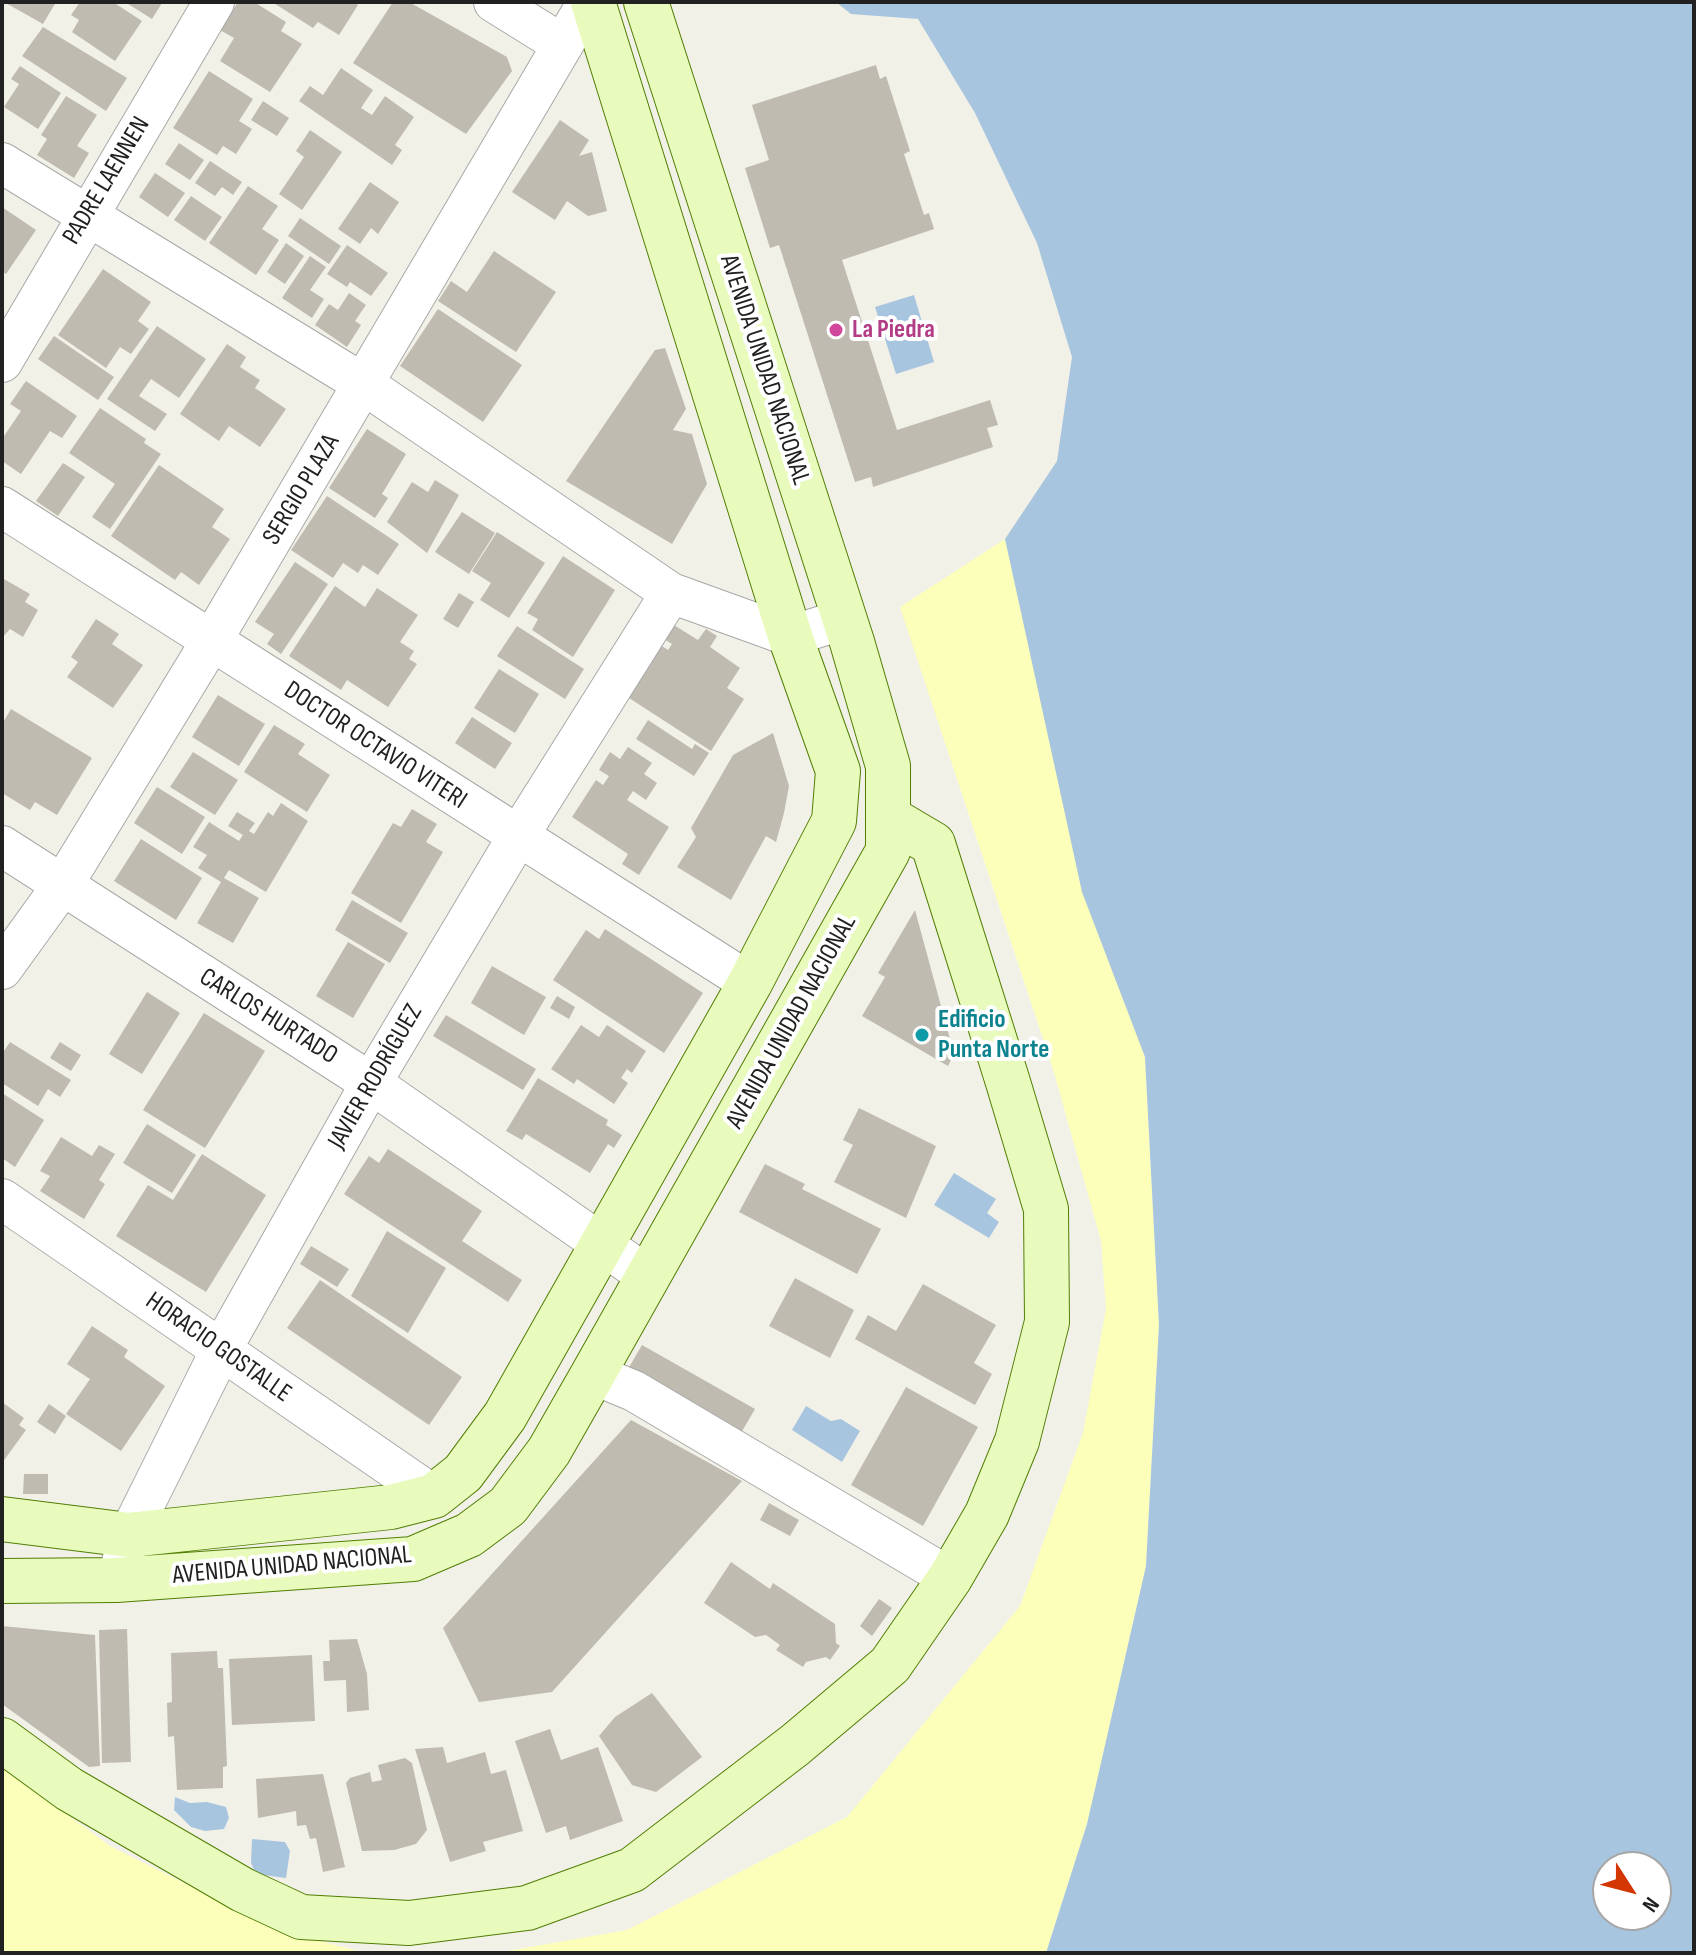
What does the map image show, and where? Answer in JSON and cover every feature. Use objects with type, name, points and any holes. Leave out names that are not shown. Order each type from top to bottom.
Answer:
[{"type":"main road","name":"AVENIDA UNIDAD NACIONAL","points":[[2,1519],[129,1535],[391,1507],[434,1496],[463,1473],[505,1416],[750,983],[834,821],[838,771],[790,636],[591,2]]},
{"type":"main road","name":"AVENIDA UNIDAD NACIONAL","points":[[2,1581],[116,1580],[413,1559],[469,1535],[508,1506],[549,1451],[888,851],[888,766],[845,619],[646,2]]},
{"type":"main road","points":[[2,1740],[69,1789],[243,1890],[301,1917],[409,1923],[527,1908],[632,1870],[795,1745],[890,1665],[950,1578],[987,1514],[1017,1441],[1047,1322],[1046,1209],[933,844],[889,818]]},
{"type":"street","name":"PADRE LAENNEN","points":[[2,362],[85,216],[214,2]]},
{"type":"street","points":[[494,2],[563,45]]},
{"type":"street","name":"SERGIO PLAZA","points":[[2,969],[62,886],[212,640],[591,2]]},
{"type":"street","points":[[2,163],[365,385],[671,593],[790,636],[845,619]]},
{"type":"street","name":"DOCTOR OCTAVIO VITERI","points":[[2,507],[517,838],[750,983]]},
{"type":"street","name":"JAVIER RODRÍGUEZ","points":[[116,1580],[129,1535],[221,1350],[371,1083],[517,838],[671,593]]},
{"type":"street","name":"CARLOS HURTADO","points":[[2,846],[371,1083],[649,1277]]},
{"type":"street","name":"HORACIO GOSTALLE","points":[[2,1199],[434,1496]]},
{"type":"street","points":[[593,1374],[634,1391],[950,1578]]},
{"type":"sand","points":[[1005,539],[1145,1057],[1159,1325],[1146,1566],[1087,1824],[1046,1953],[496,1953],[627,1930],[847,1817],[1020,1606],[1083,1433],[1106,1309],[1101,1241],[1053,1069],[900,607]]},
{"type":"sand","points":[[2,1767],[110,1846],[278,1930],[366,1953],[2,1953]]},
{"type":"water","points":[[836,2],[1694,2],[1694,1953],[1046,1953],[1087,1824],[1146,1566],[1159,1325],[1145,1057],[1082,892],[1005,539],[1057,461],[1072,357],[1037,243],[975,113],[918,19],[851,14]]},
{"type":"water","points":[[914,295],[934,362],[896,374],[875,307]]},
{"type":"water","points":[[954,1173],[996,1199],[987,1213],[999,1222],[989,1238],[934,1205]]},
{"type":"water","points":[[806,1406],[831,1421],[841,1419],[860,1431],[842,1462],[792,1430]]},
{"type":"water","points":[[175,1797],[190,1803],[207,1802],[226,1807],[229,1818],[224,1829],[205,1831],[191,1827],[174,1810]]},
{"type":"water","points":[[252,1839],[285,1842],[290,1851],[286,1878],[256,1874],[251,1863]]},
{"type":"building","points":[[4,2],[56,2],[43,24]]},
{"type":"building","points":[[80,2],[113,2],[142,21],[115,61],[72,32],[79,20],[71,15]]},
{"type":"building","points":[[125,2],[160,2],[162,3],[152,19]]},
{"type":"building","points":[[238,2],[254,2],[286,22],[281,31],[302,44],[270,92],[220,61],[234,38],[220,30]]},
{"type":"building","points":[[272,2],[354,2],[358,5],[339,35],[318,22],[313,28]]},
{"type":"building","points":[[393,2],[409,2],[507,57],[512,71],[466,134],[353,63]]},
{"type":"building","points":[[43,27],[127,78],[106,111],[22,56]]},
{"type":"building","name":"La Piedra","points":[[876,65],[880,79],[886,76],[910,151],[904,154],[924,215],[929,213],[934,229],[842,260],[897,430],[990,400],[998,425],[987,428],[993,447],[873,487],[871,477],[855,482],[779,245],[770,248],[745,168],[769,160],[752,105]]},
{"type":"building","points":[[20,66],[61,93],[38,129],[4,107],[19,84],[11,79]]},
{"type":"building","points":[[341,68],[373,90],[361,108],[372,115],[385,96],[414,117],[395,145],[402,150],[392,165],[299,101],[310,86],[323,95]]},
{"type":"building","points":[[209,71],[253,99],[239,121],[252,129],[236,154],[223,146],[217,155],[173,128]]},
{"type":"building","points":[[66,96],[97,115],[77,146],[89,153],[74,178],[37,155],[47,139],[41,135]]},
{"type":"building","points":[[263,101],[289,118],[277,136],[251,120]]},
{"type":"building","points":[[560,120],[589,140],[579,156],[592,152],[607,211],[588,216],[567,201],[555,220],[512,192]]},
{"type":"building","points":[[310,130],[342,152],[302,210],[279,194],[304,157],[296,151]]},
{"type":"building","points":[[179,143],[204,160],[190,180],[165,164]]},
{"type":"building","points":[[210,161],[242,182],[233,195],[222,187],[215,196],[195,183]]},
{"type":"building","points":[[155,173],[185,193],[168,217],[139,197]]},
{"type":"building","points":[[370,182],[399,202],[378,234],[371,228],[360,244],[338,229]]},
{"type":"building","points":[[248,186],[278,206],[262,229],[279,240],[256,275],[209,243]]},
{"type":"building","points":[[191,196],[222,217],[205,241],[174,220]]},
{"type":"building","points":[[2,207],[36,230],[6,274],[2,271]]},
{"type":"building","points":[[300,218],[341,246],[329,264],[288,236]]},
{"type":"building","points":[[286,243],[304,256],[285,284],[267,272]]},
{"type":"building","points":[[347,245],[388,273],[371,296],[350,282],[347,287],[327,274]]},
{"type":"building","points":[[494,251],[556,292],[516,352],[438,301],[451,281],[467,292]]},
{"type":"building","points":[[310,256],[326,267],[310,290],[324,299],[312,318],[282,298]]},
{"type":"building","points":[[103,269],[151,302],[138,321],[149,329],[131,354],[120,347],[106,368],[58,335]]},
{"type":"building","points":[[349,293],[366,305],[355,321],[361,325],[347,347],[315,325],[329,304],[338,310]]},
{"type":"building","points":[[438,309],[522,365],[483,422],[400,366]]},
{"type":"building","points":[[157,326],[206,359],[179,398],[151,379],[139,396],[167,414],[155,431],[107,399]]},
{"type":"building","points":[[54,336],[114,377],[98,400],[38,359]]},
{"type":"building","points":[[227,344],[246,357],[240,367],[260,380],[255,388],[286,409],[260,447],[229,426],[219,441],[180,414]]},
{"type":"building","points":[[665,348],[686,409],[673,430],[692,434],[707,484],[672,544],[566,481],[655,350]]},
{"type":"building","points":[[26,381],[77,416],[62,438],[50,431],[21,474],[2,461],[2,439],[21,411],[10,404]]},
{"type":"building","points":[[100,408],[146,439],[144,443],[161,454],[110,529],[92,517],[115,484],[69,453]]},
{"type":"building","points":[[367,429],[406,454],[382,494],[388,498],[375,518],[329,488]]},
{"type":"building","points":[[63,463],[85,477],[58,516],[36,501]]},
{"type":"building","points":[[159,465],[224,509],[212,527],[230,539],[199,585],[181,572],[175,580],[111,536]]},
{"type":"building","points":[[435,480],[459,495],[427,553],[387,522],[412,482],[428,492]]},
{"type":"building","points":[[327,496],[399,544],[378,575],[363,565],[358,573],[343,563],[333,578],[291,550]]},
{"type":"building","points":[[462,512],[495,533],[469,574],[435,552]]},
{"type":"building","points":[[497,532],[545,563],[509,618],[480,600],[491,583],[472,571]]},
{"type":"building","points":[[563,556],[615,590],[573,657],[532,630],[538,619],[527,613]]},
{"type":"building","points":[[295,562],[328,584],[281,654],[267,644],[274,634],[255,622]]},
{"type":"building","points":[[2,578],[30,594],[25,602],[38,610],[23,637],[10,629],[2,638]]},
{"type":"building","points":[[335,586],[365,607],[377,588],[418,615],[400,642],[414,651],[409,659],[417,664],[388,707],[347,680],[341,690],[289,656]]},
{"type":"building","points":[[459,593],[474,602],[458,628],[443,619]]},
{"type":"building","points":[[96,619],[119,634],[112,644],[143,665],[113,708],[67,677],[78,662],[71,657]]},
{"type":"building","points":[[669,622],[698,640],[706,629],[717,636],[710,647],[740,668],[727,688],[744,699],[711,751],[629,698],[662,646],[668,650],[672,644],[659,636]]},
{"type":"building","points":[[517,626],[584,669],[565,699],[497,656]]},
{"type":"building","points":[[499,669],[539,694],[515,733],[474,708]]},
{"type":"building","points":[[218,695],[265,724],[239,766],[192,737]]},
{"type":"building","points":[[11,709],[92,758],[57,815],[35,802],[30,810],[2,793],[2,724]]},
{"type":"building","points":[[472,717],[512,743],[495,769],[455,743]]},
{"type":"building","points":[[648,720],[692,749],[695,744],[709,753],[694,776],[636,739]]},
{"type":"building","points":[[274,725],[305,744],[298,754],[330,775],[307,812],[244,772]]},
{"type":"building","points":[[773,733],[789,786],[784,813],[776,842],[766,836],[731,900],[677,867],[696,837],[691,828],[733,755]]},
{"type":"building","points":[[628,747],[652,763],[644,774],[657,783],[646,800],[633,791],[627,800],[669,827],[639,875],[622,864],[628,854],[572,817],[596,780],[603,785],[609,776],[599,770],[610,752],[620,759]]},
{"type":"building","points":[[193,752],[238,780],[215,815],[170,787]]},
{"type":"building","points":[[157,787],[205,817],[182,854],[134,823]]},
{"type":"building","points":[[281,803],[308,821],[266,892],[229,870],[224,878],[259,898],[233,943],[197,923],[221,882],[198,868],[207,855],[193,847],[209,822],[239,841],[243,835],[228,826],[237,812],[255,823],[249,831],[254,834],[268,812],[273,816]]},
{"type":"building","points":[[412,809],[437,824],[426,842],[443,852],[401,923],[351,893],[393,823],[401,827]]},
{"type":"building","points":[[141,839],[202,878],[176,920],[114,881]]},
{"type":"building","points":[[352,900],[408,933],[390,963],[335,930]]},
{"type":"building","name":"Edificio Punta Norte","points":[[915,910],[954,1054],[948,1066],[862,1016],[885,977],[878,973]]},
{"type":"building","points":[[605,929],[703,993],[664,1053],[553,980],[586,930],[599,939]]},
{"type":"building","points":[[348,942],[385,964],[353,1018],[316,996]]},
{"type":"building","points":[[492,966],[546,997],[524,1035],[471,1003]]},
{"type":"building","points":[[147,992],[180,1013],[142,1074],[109,1054]]},
{"type":"building","points":[[557,996],[575,1007],[569,1019],[550,1008]]},
{"type":"building","points":[[204,1013],[265,1051],[205,1148],[143,1110]]},
{"type":"building","points":[[446,1015],[536,1069],[523,1090],[433,1036]]},
{"type":"building","points":[[581,1025],[599,1037],[607,1025],[646,1051],[632,1073],[627,1069],[621,1078],[628,1083],[614,1104],[577,1079],[574,1084],[551,1069]]},
{"type":"building","points":[[10,1042],[71,1080],[60,1097],[48,1089],[38,1106],[2,1083],[2,1054]]},
{"type":"building","points":[[60,1042],[81,1055],[71,1071],[50,1058]]},
{"type":"building","points":[[538,1078],[608,1120],[606,1125],[622,1135],[614,1148],[608,1144],[590,1173],[526,1134],[522,1140],[506,1131]]},
{"type":"building","points":[[2,1093],[44,1120],[15,1167],[2,1158]]},
{"type":"building","points":[[859,1108],[936,1146],[906,1218],[834,1182],[853,1145],[843,1140]]},
{"type":"building","points":[[147,1124],[196,1155],[172,1193],[123,1163]]},
{"type":"building","points":[[61,1137],[92,1156],[99,1145],[115,1154],[99,1180],[105,1184],[84,1219],[40,1191],[50,1176],[40,1171]]},
{"type":"building","points":[[388,1149],[482,1211],[462,1241],[522,1280],[508,1302],[344,1194],[369,1156],[379,1163]]},
{"type":"building","points":[[202,1154],[266,1195],[206,1292],[116,1236],[148,1185],[173,1200]]},
{"type":"building","points":[[765,1164],[805,1184],[802,1189],[881,1229],[857,1274],[739,1212]]},
{"type":"building","points":[[387,1231],[446,1268],[408,1333],[351,1296]]},
{"type":"building","points":[[311,1246],[349,1269],[337,1287],[300,1264]]},
{"type":"building","points":[[795,1278],[854,1310],[830,1358],[769,1326]]},
{"type":"building","points":[[320,1280],[462,1377],[429,1425],[287,1328]]},
{"type":"building","points":[[923,1284],[996,1325],[974,1363],[992,1374],[975,1405],[855,1339],[868,1315],[896,1331]]},
{"type":"building","points":[[92,1326],[128,1350],[124,1357],[165,1386],[121,1451],[66,1414],[90,1379],[67,1364]]},
{"type":"building","points":[[642,1345],[755,1409],[741,1433],[628,1369]]},
{"type":"building","points":[[906,1387],[978,1427],[923,1526],[851,1485]]},
{"type":"building","points":[[2,1402],[24,1418],[19,1425],[26,1430],[2,1463]]},
{"type":"building","points":[[49,1404],[66,1416],[55,1434],[37,1422]]},
{"type":"building","points":[[631,1420],[742,1481],[552,1692],[479,1702],[443,1628]]},
{"type":"building","points":[[24,1474],[48,1474],[48,1494],[23,1494]]},
{"type":"building","points":[[769,1503],[799,1520],[790,1536],[760,1520]]},
{"type":"building","points":[[731,1562],[770,1589],[773,1583],[835,1624],[836,1643],[840,1646],[830,1660],[826,1657],[806,1662],[803,1667],[776,1650],[780,1645],[766,1635],[755,1637],[704,1603]]},
{"type":"building","points":[[879,1599],[892,1608],[872,1636],[860,1626]]},
{"type":"building","points":[[2,1626],[95,1635],[100,1766],[89,1767],[2,1704]]},
{"type":"building","points":[[127,1629],[131,1762],[102,1763],[99,1630]]},
{"type":"building","points":[[357,1639],[367,1674],[369,1710],[347,1712],[346,1680],[324,1681],[323,1661],[330,1661],[329,1640]]},
{"type":"building","points":[[217,1651],[218,1668],[223,1668],[227,1766],[223,1767],[223,1788],[177,1790],[174,1736],[168,1737],[167,1703],[172,1702],[171,1653]]},
{"type":"building","points":[[312,1655],[315,1721],[232,1725],[229,1659]]},
{"type":"building","points":[[652,1693],[702,1757],[656,1792],[632,1785],[599,1736],[615,1717]]},
{"type":"building","points":[[550,1729],[561,1760],[598,1747],[623,1821],[570,1840],[566,1826],[546,1833],[515,1741]]},
{"type":"building","points":[[443,1747],[447,1763],[485,1752],[491,1774],[506,1770],[523,1831],[483,1842],[486,1851],[450,1862],[415,1749]]},
{"type":"building","points":[[405,1758],[412,1763],[427,1830],[416,1844],[394,1850],[362,1851],[346,1783],[350,1778],[370,1772],[372,1782],[382,1780],[378,1765]]},
{"type":"building","points":[[323,1774],[345,1867],[323,1872],[316,1838],[310,1839],[306,1825],[297,1826],[296,1811],[258,1818],[256,1779]]},
{"type":"place","name":"La Piedra","points":[[836,330]]},
{"type":"place","name":"Edificio Punta Norte","points":[[922,1035]]}]
